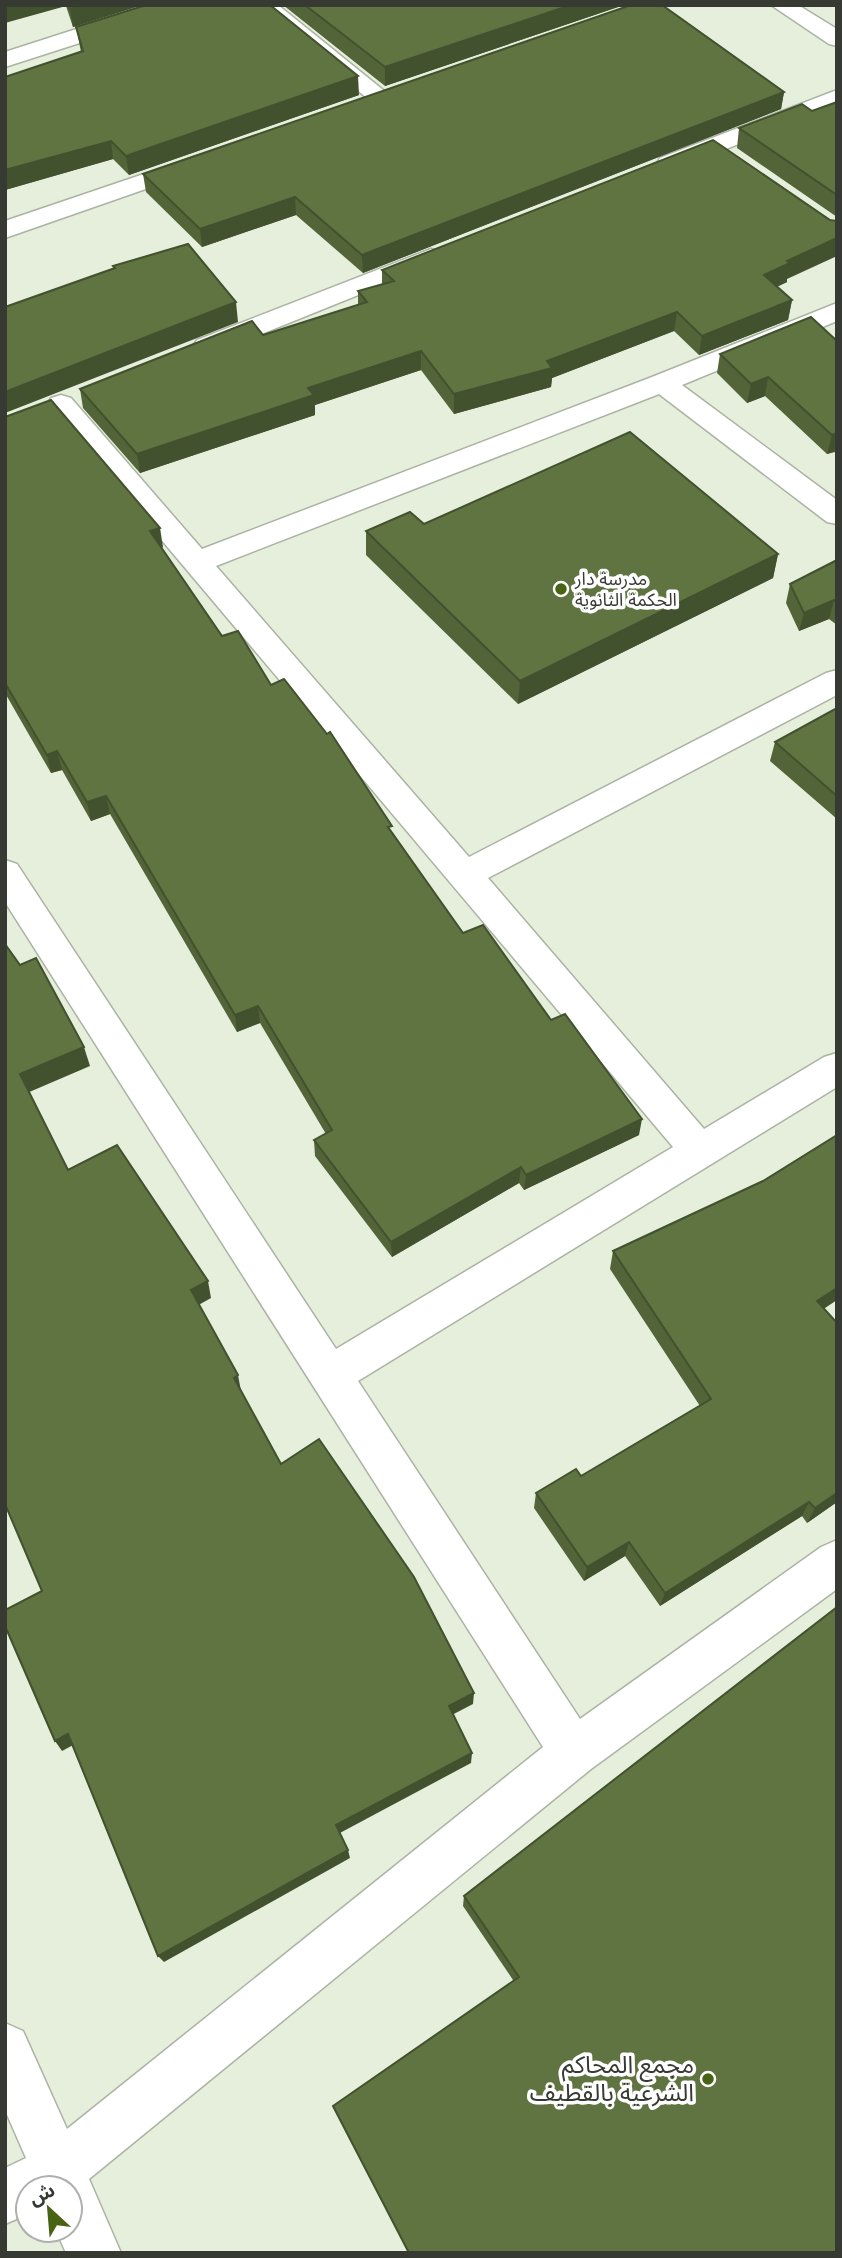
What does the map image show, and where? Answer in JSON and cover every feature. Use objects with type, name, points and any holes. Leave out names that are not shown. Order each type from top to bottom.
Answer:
[{"type":"street","points":[[5,60],[135,10],[174,5]]},
{"type":"street","points":[[264,5],[381,98]]},
{"type":"street","points":[[782,5],[837,39]]},
{"type":"street","points":[[355,107],[407,89]]},
{"type":"street","points":[[649,171],[837,97]]},
{"type":"street","points":[[713,146],[735,162]]},
{"type":"street","points":[[5,230],[213,157]]},
{"type":"street","points":[[189,354],[457,247]]},
{"type":"street","points":[[195,562],[662,383],[837,311]]},
{"type":"street","points":[[662,383],[837,515]]},
{"type":"street","points":[[62,404],[700,1151]]},
{"type":"street","points":[[464,875],[837,681]]},
{"type":"street","points":[[5,873],[574,1752]]},
{"type":"street","points":[[330,1375],[837,1068]]},
{"type":"street","points":[[77,2174],[574,1752],[837,1562]]},
{"type":"street","points":[[5,2049],[59,2174]]},
{"type":"street","points":[[84,2230],[94,2253]]},
{"type":"building","points":[[146,5],[270,5],[358,76],[126,156],[111,141],[5,170],[5,77],[83,51],[76,27]]},
{"type":"building","points":[[305,5],[571,5],[385,67]]},
{"type":"building","points":[[631,5],[662,5],[784,92],[362,255],[295,197],[200,229],[143,174]]},
{"type":"building","points":[[837,102],[837,195],[739,128],[802,104],[812,111]]},
{"type":"building","points":[[713,140],[830,220],[837,221],[837,238],[764,275],[792,300],[702,336],[677,312],[547,361],[552,368],[454,394],[421,351],[308,388],[314,395],[137,454],[80,389],[252,321],[263,335],[367,302],[358,291],[394,281],[382,270]]},
{"type":"building","points":[[188,244],[236,302],[5,392],[5,307],[115,268],[113,266]]},
{"type":"building","points":[[811,317],[837,341],[837,433],[832,435],[768,377],[751,384],[720,354]]},
{"type":"building","points":[[51,400],[160,528],[150,531],[222,636],[238,631],[271,685],[284,679],[327,734],[330,732],[392,826],[388,827],[463,933],[483,925],[551,1020],[565,1014],[642,1119],[526,1175],[521,1167],[391,1242],[314,1140],[332,1130],[258,1006],[235,1015],[106,796],[87,802],[57,751],[47,755],[5,683],[5,417]]},
{"type":"building","name":"مدرسة دار الحكمة الثانوية","points":[[630,432],[778,554],[520,681],[366,531],[410,512],[424,524]]},
{"type":"building","points":[[837,560],[837,603],[834,600],[804,613],[790,584]]},
{"type":"building","points":[[837,708],[837,796],[775,742]]},
{"type":"building","points":[[5,944],[20,965],[36,958],[84,1047],[20,1074],[68,1170],[117,1145],[208,1281],[191,1290],[238,1375],[234,1378],[281,1464],[319,1439],[414,1577],[474,1693],[449,1706],[472,1753],[336,1825],[348,1850],[158,1956],[68,1734],[55,1741],[5,1626],[5,1610],[42,1591],[5,1504]]},
{"type":"building","points":[[837,1135],[837,1288],[817,1301],[837,1323],[837,1493],[815,1508],[809,1502],[665,1593],[629,1542],[587,1567],[536,1493],[576,1469],[581,1476],[711,1399],[613,1251],[763,1181]]},
{"type":"building","name":"مجمع المحاكم الشرعية بالقطيف","points":[[837,1607],[837,2253],[409,2253],[333,2106],[519,1977],[464,1896]]},
{"type":"place","name":"مدرسة دار الحكمة الثانوية","points":[[561,589]]},
{"type":"place","name":"مجمع المحاكم الشرعية بالقطيف","points":[[708,2079]]}]
